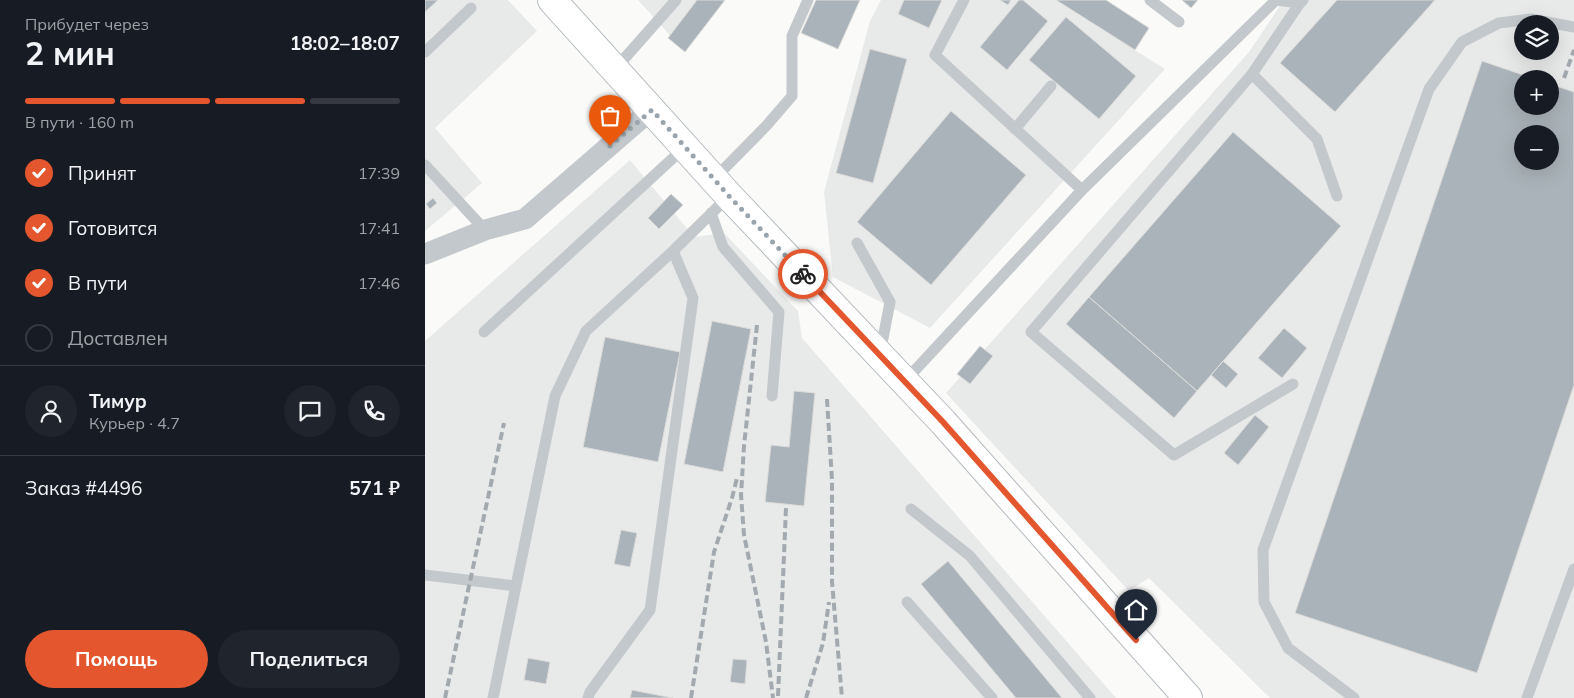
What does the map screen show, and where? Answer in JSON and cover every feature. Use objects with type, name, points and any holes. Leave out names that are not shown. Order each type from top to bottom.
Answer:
[{"type":"main road","points":[[552,0],[616,68],[685,147],[718,196],[880,355],[943,422],[1188,698]]},
{"type":"street","points":[[425,254],[485,230],[525,218],[652,110]]},
{"type":"lane","points":[[616,68],[676,0]]},
{"type":"lane","points":[[493,698],[555,396],[586,331],[673,250],[718,196],[767,125],[792,96],[792,36],[809,0]]},
{"type":"lane","points":[[964,0],[935,55],[1082,190]]},
{"type":"lane","points":[[1151,0],[1179,22]]},
{"type":"lane","points":[[905,382],[1082,190],[1276,0],[1302,2]]},
{"type":"lane","points":[[1293,384],[1174,455],[1031,332],[1252,74],[1302,2]]},
{"type":"lane","points":[[425,52],[471,8]]},
{"type":"lane","points":[[1354,698],[1288,648],[1264,602],[1263,550],[1429,89],[1463,42],[1499,23],[1531,19],[1574,27]]},
{"type":"lane","points":[[1252,74],[1317,140],[1337,196]]},
{"type":"lane","points":[[1015,129],[1051,86]]},
{"type":"lane","points":[[484,332],[685,147]]},
{"type":"lane","points":[[425,165],[485,230]]},
{"type":"lane","points":[[718,196],[723,247],[779,312],[772,396]]},
{"type":"lane","points":[[857,243],[890,302],[880,355]]},
{"type":"lane","points":[[588,698],[590,692],[650,610],[693,298],[673,250]]},
{"type":"lane","points":[[911,509],[970,556],[1090,698]]},
{"type":"lane","points":[[1527,698],[1574,569]]},
{"type":"lane","points":[[425,575],[516,586]]},
{"type":"lane","points":[[907,602],[992,698]]},
{"type":"shaded area","points":[[425,0],[508,0],[537,31],[435,128],[482,183],[425,231]]},
{"type":"shaded area","points":[[638,0],[725,0],[685,52]]},
{"type":"shaded area","points":[[881,0],[1055,0],[1165,69],[930,328],[833,277],[824,192],[870,21]]},
{"type":"shaded area","points":[[1284,0],[1574,0],[1574,698],[1270,698],[1149,578],[1129,591],[946,393],[1249,52]]},
{"type":"shaded area","points":[[630,160],[694,237],[724,233],[798,311],[802,338],[1116,698],[425,698],[425,341]]},
{"type":"building","points":[[425,0],[438,0],[425,12]]},
{"type":"building","points":[[697,0],[725,0],[685,52],[668,38]]},
{"type":"building","points":[[816,0],[860,0],[838,49],[801,33]]},
{"type":"building","points":[[904,0],[942,0],[929,28],[898,14]]},
{"type":"building","points":[[1000,0],[1011,0],[1008,5]]},
{"type":"building","points":[[1019,0],[1023,0],[1048,21],[1007,70],[980,47]]},
{"type":"building","points":[[1056,0],[1106,0],[1149,28],[1135,50]]},
{"type":"building","points":[[1182,0],[1198,0],[1191,8]]},
{"type":"building","points":[[1337,0],[1435,0],[1335,112],[1280,63]]},
{"type":"building","points":[[1066,17],[1136,76],[1099,119],[1029,60]]},
{"type":"building","points":[[870,49],[907,59],[873,183],[836,173]]},
{"type":"building","points":[[1482,61],[1514,72],[1514,115],[1559,115],[1559,87],[1574,92],[1574,385],[1477,673],[1295,613]]},
{"type":"building","points":[[951,111],[1026,175],[931,285],[857,222]]},
{"type":"building","points":[[1233,132],[1341,226],[1197,391],[1089,297]]},
{"type":"building","points":[[671,194],[683,205],[659,229],[648,218]]},
{"type":"building","points":[[433,198],[437,203],[430,209],[426,204]]},
{"type":"building","points":[[1089,297],[1197,391],[1174,418],[1066,324]]},
{"type":"building","points":[[712,321],[751,329],[723,472],[684,464]]},
{"type":"building","points":[[1284,328],[1307,348],[1282,378],[1258,358]]},
{"type":"building","points":[[605,337],[680,352],[658,462],[583,447]]},
{"type":"building","points":[[980,346],[993,356],[970,384],[957,374]]},
{"type":"building","points":[[1223,361],[1238,374],[1226,388],[1211,375]]},
{"type":"building","points":[[794,391],[815,393],[804,506],[765,502],[771,445],[789,447]]},
{"type":"building","points":[[1255,415],[1269,427],[1238,465],[1224,453]]},
{"type":"building","points":[[621,530],[637,533],[630,567],[614,564]]},
{"type":"building","points":[[948,561],[1062,698],[1016,698],[921,584]]},
{"type":"building","points":[[528,658],[550,662],[546,684],[524,680]]},
{"type":"building","points":[[733,659],[747,660],[745,684],[730,682]]},
{"type":"building","points":[[632,690],[673,698],[630,698]]},
{"type":"railway","points":[[1564,78],[1574,50]]},
{"type":"railway","points":[[757,325],[744,446],[741,495],[744,535],[766,642],[773,698]]},
{"type":"railway","points":[[827,399],[832,480],[832,582],[842,698]]},
{"type":"railway","points":[[445,698],[504,423]]},
{"type":"railway","points":[[691,698],[714,552],[737,478]]},
{"type":"railway","points":[[778,696],[786,508]]},
{"type":"railway","points":[[806,698],[823,643],[829,602]]},
{"type":"way so far","points":[[610,146],[652,110],[729,196],[803,274]]},
{"type":"route","points":[[803,274],[943,422],[1136,640]]}]
